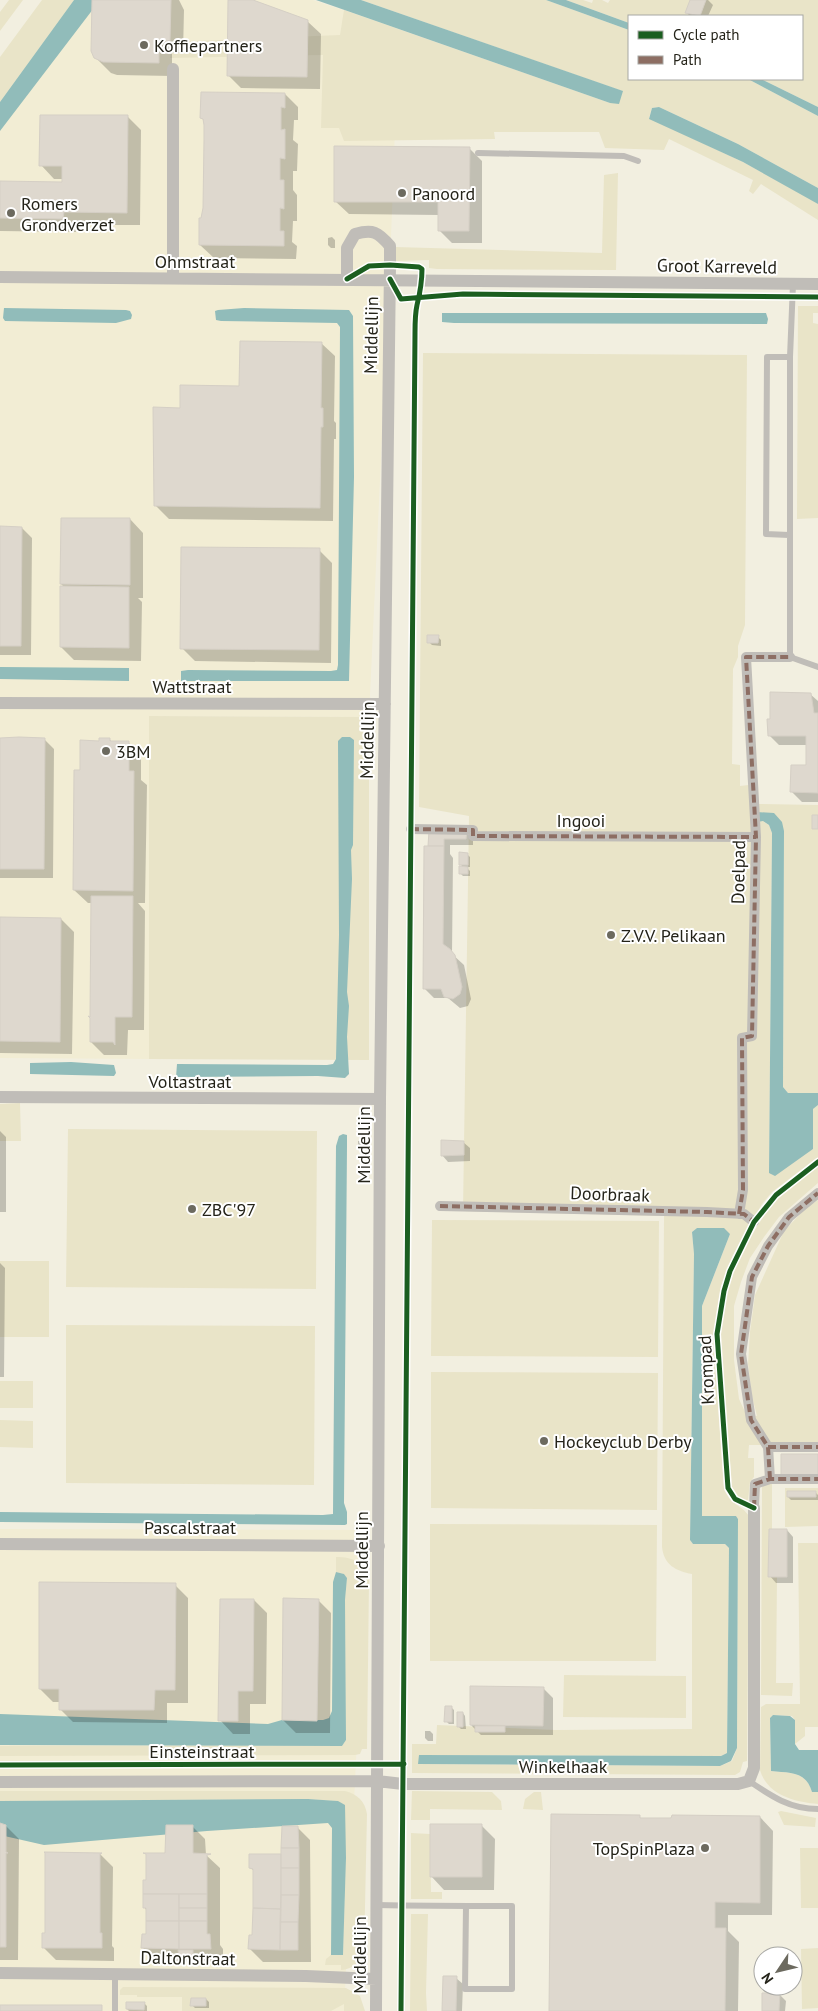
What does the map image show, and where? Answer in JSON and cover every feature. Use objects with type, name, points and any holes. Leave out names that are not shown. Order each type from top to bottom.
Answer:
[{"type":"street","points":[[173,69],[174,278]]},
{"type":"street","points":[[347,279],[347,248],[355,234],[368,230],[381,235],[390,246],[390,279]]},
{"type":"street","name":"Ohmstraat","points":[[0,277],[390,279]]},
{"type":"street","name":"Groot Karreveld","points":[[390,279],[793,284]]},
{"type":"street","name":"Middellijn","points":[[376,2011],[380,1099],[390,279]]},
{"type":"street","points":[[793,284],[818,284]]},
{"type":"street","name":"Doelpad","points":[[739,1214],[743,1190],[742,1038],[752,1036],[756,837],[746,657],[790,656]]},
{"type":"street","name":"Wattstraat","points":[[0,703],[385,704]]},
{"type":"street","name":"Ingooi","points":[[411,829],[473,830],[473,836],[756,837]]},
{"type":"street","name":"Voltastraat","points":[[0,1097],[380,1099]]},
{"type":"street","points":[[770,1479],[768,1447],[751,1420],[740,1354],[752,1277],[768,1246],[789,1217],[818,1194]]},
{"type":"street","name":"Doorbraak","points":[[440,1206],[744,1214],[754,1222]]},
{"type":"street","points":[[768,1447],[818,1447]]},
{"type":"street","points":[[749,1781],[754,1768],[755,1484],[770,1479],[818,1479]]},
{"type":"street","name":"Pascalstraat","points":[[0,1544],[379,1546]]},
{"type":"street","name":"Winkelhaak","points":[[377,1781],[403,1784],[738,1784],[749,1781]]},
{"type":"street","name":"Einsteinstraat","points":[[0,1782],[377,1781]]},
{"type":"street","name":"Daltonstraat","points":[[0,1973],[306,1976],[376,1979]]},
{"type":"lane","points":[[478,153],[624,156],[638,161]]},
{"type":"lane","name":"Groot Karreveld","points":[[790,656],[790,357],[793,284]]},
{"type":"lane","points":[[789,535],[766,534],[766,524],[767,357],[790,357]]},
{"type":"lane","points":[[790,656],[818,667]]},
{"type":"lane","points":[[749,1781],[789,1806],[818,1809]]},
{"type":"lane","points":[[377,1906],[466,1906],[512,1906],[512,1989],[465,1989],[466,1906]]},
{"type":"lane","points":[[115,1974],[115,2011]]},
{"type":"shaded area","points":[[9,0],[23,0],[0,31],[0,12]]},
{"type":"shaded area","points":[[42,0],[74,0],[0,102],[0,57]]},
{"type":"shaded area","points":[[69,0],[313,0],[394,27],[396,101],[369,717],[150,716],[149,1059],[0,1058],[0,101]]},
{"type":"shaded area","points":[[361,0],[546,0],[628,30],[628,80],[750,80],[818,116],[818,188],[738,144],[659,107],[652,108],[649,118],[743,162],[814,201],[818,204],[818,220],[761,184],[753,194],[749,191],[753,180],[669,139],[664,150],[605,148],[599,132],[494,132],[495,139],[344,141],[339,128],[321,128],[323,55],[170,58],[172,42],[340,35],[344,10],[610,103],[622,91]]},
{"type":"shaded area","points":[[566,0],[583,0],[592,3],[593,0],[602,0],[608,3],[610,0],[818,0],[818,107],[763,80],[803,80],[803,15],[628,15],[628,23]]},
{"type":"shaded area","points":[[618,173],[616,270],[437,269],[429,268],[429,260],[396,261],[395,247],[602,253],[604,175]]},
{"type":"shaded area","points":[[798,306],[818,306],[818,313],[813,313],[813,323],[818,324],[818,518],[797,519]]},
{"type":"shaded area","points":[[423,353],[747,355],[745,625],[738,646],[738,657],[733,669],[732,764],[740,765],[740,786],[757,784],[757,804],[818,805],[818,1093],[788,1093],[783,1087],[784,831],[762,821],[769,825],[772,833],[769,1172],[813,1149],[813,1109],[818,1105],[818,1157],[772,1192],[762,1204],[733,1255],[721,1286],[713,1338],[724,1489],[730,1499],[749,1516],[747,1761],[743,1762],[740,1772],[735,1775],[412,1773],[412,1744],[436,1744],[437,1725],[555,1730],[692,1729],[692,1574],[676,1569],[668,1563],[662,1547],[664,1216],[463,1211],[469,816],[419,807]],"holes":[[[697,1228],[730,1234],[702,1306],[702,1517],[736,1516],[738,1519],[737,1748],[732,1761],[720,1766],[419,1764],[419,1755],[721,1756],[727,1753],[729,1548],[725,1544],[693,1544],[690,1540],[694,1254],[692,1232]]]},
{"type":"shaded area","points":[[149,716],[369,717],[369,1060],[149,1059]]},
{"type":"shaded area","points":[[20,1103],[21,1141],[0,1141],[0,1104]]},
{"type":"shaded area","name":"ZBC'97","points":[[68,1129],[317,1131],[316,1289],[66,1287]]},
{"type":"shaded area","points":[[818,1166],[818,1183],[779,1217],[750,1258],[734,1306],[734,1360],[739,1399],[746,1414],[757,1416],[752,1396],[748,1364],[755,1295],[784,1231],[806,1208],[818,1200],[818,1445],[749,1445],[748,1458],[754,1458],[754,1477],[750,1482],[748,1500],[743,1499],[737,1496],[732,1489],[720,1329],[730,1280],[745,1246],[768,1209],[776,1200]]},
{"type":"shaded area","points":[[432,1220],[659,1221],[658,1357],[431,1356]]},
{"type":"shaded area","points":[[0,1261],[49,1261],[49,1337],[0,1337]]},
{"type":"shaded area","points":[[66,1325],[315,1326],[314,1485],[66,1483]]},
{"type":"shaded area","name":"Hockeyclub Derby","points":[[431,1372],[658,1373],[657,1510],[431,1508]]},
{"type":"shaded area","points":[[0,1381],[33,1381],[33,1408],[0,1408]]},
{"type":"shaded area","points":[[0,1420],[33,1421],[33,1448],[0,1447]]},
{"type":"shaded area","points":[[772,1481],[772,1529],[769,1529],[768,1576],[777,1577],[776,1683],[793,1683],[792,1696],[761,1695],[762,1487]]},
{"type":"shaded area","points":[[785,1488],[818,1488],[818,1526],[785,1527]]},
{"type":"shaded area","points":[[430,1524],[657,1525],[656,1661],[430,1661]]},
{"type":"shaded area","points":[[0,1529],[367,1530],[344,2011],[0,2011]]},
{"type":"shaded area","points":[[798,1543],[818,1543],[818,1727],[805,1727],[805,1736],[795,1744],[795,1720],[792,1716],[773,1715],[770,1719],[771,1771],[796,1774],[806,1780],[812,1792],[818,1792],[818,1804],[783,1796],[769,1786],[760,1770],[761,1707],[766,1704],[800,1704]]},
{"type":"shaded area","points":[[336,1557],[348,1558],[357,1562],[364,1569],[369,1580],[367,1749],[362,1749],[360,1754],[0,1756],[0,1746],[342,1746],[346,1740],[345,1600],[347,1578],[344,1574],[336,1572]]},
{"type":"shaded area","points":[[564,1675],[686,1676],[686,1718],[563,1717]]},
{"type":"shaded area","points":[[0,1791],[345,1791],[353,1794],[360,1799],[367,1814],[364,1953],[358,1963],[349,1968],[341,1970],[341,1965],[325,1965],[326,1959],[331,1955],[343,1955],[346,1858],[338,1801],[308,1799],[0,1801]]},
{"type":"shaded area","points":[[412,1791],[492,1792],[501,1801],[502,1810],[430,1809],[430,1820],[411,1820]]},
{"type":"shaded area","points":[[534,1792],[541,1792],[543,1810],[523,1809],[525,1799]]},
{"type":"shaded area","points":[[778,1812],[816,1818],[815,1827],[784,1825]]},
{"type":"shaded area","points":[[411,1833],[430,1834],[431,1892],[442,1892],[442,1899],[411,1899]]},
{"type":"shaded area","points":[[800,1848],[818,1848],[818,1908],[801,1908]]},
{"type":"shaded area","points":[[411,1914],[428,1914],[427,2011],[410,2011]]},
{"type":"shaded area","points":[[818,1948],[818,2008],[802,2009],[803,1949]]},
{"type":"shaded area","points":[[123,1987],[346,1988],[360,1996],[365,2011],[344,2011],[344,2004],[331,2011],[182,2011],[182,1997],[120,1995],[120,1990]]},
{"type":"water","points":[[74,0],[100,0],[0,131],[0,102]]},
{"type":"water","points":[[316,0],[361,0],[623,91],[619,104],[610,103]]},
{"type":"water","points":[[546,0],[566,0],[628,23],[628,30]]},
{"type":"water","points":[[750,80],[763,80],[818,107],[818,116]]},
{"type":"water","points":[[659,107],[738,144],[818,188],[818,204],[743,162],[649,119],[652,108]]},
{"type":"water","points":[[4,308],[126,310],[130,311],[132,315],[131,319],[116,323],[5,321],[3,318]]},
{"type":"water","points":[[244,308],[349,310],[353,316],[354,477],[349,681],[181,681],[181,671],[188,670],[331,671],[337,670],[338,665],[340,327],[337,323],[216,320],[215,311]]},
{"type":"water","points":[[442,313],[766,313],[768,319],[767,324],[454,323],[442,322]]},
{"type":"water","points":[[0,667],[129,668],[129,681],[0,679]]},
{"type":"water","points":[[342,737],[350,737],[354,740],[353,845],[351,850],[352,879],[347,992],[349,1006],[347,1037],[349,1074],[345,1078],[318,1076],[176,1077],[177,1064],[327,1065],[333,1064],[336,1059],[339,935],[338,741]]},
{"type":"water","points":[[756,812],[774,813],[782,822],[784,831],[783,1087],[788,1093],[818,1093],[818,1105],[813,1109],[813,1149],[775,1176],[769,1173],[772,833],[769,825],[763,821],[757,822]]},
{"type":"water","points":[[71,1062],[114,1065],[116,1073],[114,1076],[30,1074],[30,1063]]},
{"type":"water","points":[[347,1135],[344,1503],[347,1512],[347,1524],[0,1522],[0,1512],[333,1514],[336,1146],[339,1136]]},
{"type":"water","points":[[697,1228],[724,1228],[730,1234],[702,1306],[702,1516],[736,1516],[738,1519],[737,1748],[731,1761],[720,1766],[418,1764],[419,1755],[721,1756],[727,1753],[729,1548],[725,1544],[693,1544],[690,1540],[694,1254],[692,1232]]},
{"type":"water","points":[[336,1572],[344,1574],[347,1578],[345,1600],[346,1740],[342,1746],[0,1745],[0,1714],[268,1724],[282,1720],[323,1720],[329,1718],[332,1711],[333,1582]]},
{"type":"water","points":[[773,1715],[790,1716],[795,1720],[795,1744],[799,1750],[818,1750],[818,1792],[812,1792],[806,1780],[796,1774],[771,1771],[770,1718]]},
{"type":"water","points":[[308,1799],[338,1801],[345,1805],[346,1858],[343,1955],[331,1955],[332,1828],[328,1823],[44,1845],[0,1835],[0,1801]]},
{"type":"building","points":[[92,0],[171,0],[170,41],[159,41],[159,63],[103,62],[94,58],[91,51]]},
{"type":"building","points":[[228,0],[253,0],[308,20],[307,77],[227,76]]},
{"type":"building","points":[[690,0],[706,0],[700,15],[685,13]]},
{"type":"building","points":[[201,92],[285,93],[285,108],[281,107],[281,130],[285,129],[285,159],[280,158],[280,180],[284,180],[284,209],[280,208],[280,231],[284,231],[284,246],[199,245],[199,218],[201,218],[203,208],[204,140],[203,119],[200,118]]},
{"type":"building","points":[[40,115],[128,115],[127,213],[64,212],[63,219],[0,218],[0,181],[62,182],[62,166],[39,166]]},
{"type":"building","name":"Panoord","points":[[334,146],[470,147],[469,231],[438,231],[438,202],[334,202]]},
{"type":"building","points":[[240,341],[322,342],[321,408],[323,408],[323,427],[321,427],[320,508],[154,506],[153,407],[180,408],[180,385],[239,386]]},
{"type":"building","points":[[61,518],[130,518],[130,585],[60,584]]},
{"type":"building","points":[[0,526],[22,527],[21,646],[0,646]]},
{"type":"building","points":[[181,547],[320,548],[319,650],[180,649]]},
{"type":"building","points":[[60,586],[129,587],[129,648],[60,647]]},
{"type":"building","points":[[427,635],[439,635],[438,643],[427,643]]},
{"type":"building","points":[[770,692],[811,693],[814,713],[818,713],[818,793],[790,792],[791,765],[806,765],[806,736],[768,736],[767,719],[770,719]]},
{"type":"building","points":[[0,738],[45,738],[44,869],[0,869]]},
{"type":"building","points":[[99,738],[110,738],[110,741],[129,741],[129,771],[134,771],[133,891],[73,890],[74,770],[80,770],[80,740],[99,741]]},
{"type":"building","points":[[812,815],[818,815],[818,829],[812,829]]},
{"type":"building","points":[[429,831],[467,832],[466,839],[444,839],[444,846],[428,846]]},
{"type":"building","points":[[424,846],[444,846],[443,944],[455,955],[462,987],[460,994],[453,999],[444,997],[441,989],[423,989]]},
{"type":"building","points":[[459,852],[468,853],[468,865],[459,865]]},
{"type":"building","points":[[459,866],[468,867],[468,874],[459,874]]},
{"type":"building","points":[[91,896],[133,896],[132,1017],[115,1017],[115,1045],[113,1042],[90,1042],[90,1018],[88,1016],[90,1017]]},
{"type":"building","points":[[0,917],[61,918],[60,1042],[0,1041]]},
{"type":"building","points":[[441,1140],[464,1141],[464,1155],[441,1156]]},
{"type":"building","points":[[781,1454],[818,1454],[818,1476],[781,1476]]},
{"type":"building","points":[[787,1491],[816,1491],[816,1497],[787,1497]]},
{"type":"building","points":[[769,1529],[787,1529],[787,1577],[768,1577]]},
{"type":"building","points":[[39,1582],[176,1583],[175,1690],[155,1690],[154,1710],[59,1710],[59,1689],[39,1689]]},
{"type":"building","points":[[283,1598],[319,1599],[317,1721],[282,1720]]},
{"type":"building","points":[[220,1599],[254,1599],[253,1691],[238,1691],[238,1721],[218,1721]]},
{"type":"building","points":[[470,1686],[544,1687],[543,1726],[470,1725]]},
{"type":"building","points":[[445,1706],[452,1706],[452,1722],[444,1722]]},
{"type":"building","points":[[457,1712],[463,1712],[463,1727],[457,1727]]},
{"type":"building","points":[[475,1726],[505,1726],[505,1732],[475,1732]]},
{"type":"building","points":[[551,1814],[640,1815],[640,1818],[671,1818],[672,1815],[760,1816],[760,1903],[715,1902],[715,1928],[726,1928],[725,2011],[549,2011]]},
{"type":"building","points":[[0,1823],[6,1825],[6,1852],[8,1853],[6,1853],[6,1947],[0,1947]]},
{"type":"building","points":[[430,1824],[482,1824],[482,1877],[430,1877]]},
{"type":"building","points":[[166,1825],[193,1825],[193,1853],[211,1854],[207,1855],[207,1894],[143,1894],[143,1880],[146,1880],[146,1854],[143,1853],[165,1853]]},
{"type":"building","points":[[282,1826],[298,1826],[299,1848],[281,1848]]},
{"type":"building","points":[[281,1848],[299,1848],[299,1868],[281,1868]]},
{"type":"building","points":[[44,1852],[102,1853],[100,1854],[100,1933],[102,1933],[102,1948],[42,1948],[42,1933],[45,1933]]},
{"type":"building","points":[[249,1854],[281,1854],[281,1909],[253,1908],[253,1869],[249,1868]]},
{"type":"building","points":[[281,1868],[299,1868],[299,1895],[281,1895]]},
{"type":"building","points":[[143,1894],[179,1894],[179,1921],[146,1921],[146,1908],[143,1908]]},
{"type":"building","points":[[179,1894],[207,1894],[207,1908],[179,1908]]},
{"type":"building","points":[[281,1895],[299,1895],[298,1922],[280,1922]]},
{"type":"building","points":[[179,1908],[207,1908],[207,1921],[179,1921]]},
{"type":"building","points":[[253,1908],[281,1909],[280,1950],[248,1949],[249,1935],[252,1935]]},
{"type":"building","points":[[146,1921],[179,1921],[179,1949],[141,1948],[142,1934],[146,1934]]},
{"type":"building","points":[[179,1921],[207,1921],[207,1934],[210,1934],[211,1949],[179,1949]]},
{"type":"building","points":[[280,1922],[298,1922],[298,1950],[280,1950]]},
{"type":"building","points":[[178,1950],[193,1950],[193,1957],[179,1957]]},
{"type":"building","points":[[443,1976],[457,1976],[456,2011],[442,2011]]},
{"type":"building","points":[[762,1996],[780,1996],[779,2011],[762,2011]]},
{"type":"building","points":[[191,1998],[206,1998],[206,2006],[190,2006]]},
{"type":"building","points":[[126,2002],[145,2002],[144,2010],[126,2009]]},
{"type":"building","points":[[0,2005],[102,2005],[102,2011],[0,2011]]},
{"type":"marked path","points":[[739,1214],[743,1190],[742,1038],[752,1036],[756,837],[746,657],[790,657]]},
{"type":"marked path","points":[[411,829],[473,830],[473,836],[756,837]]},
{"type":"marked path","points":[[770,1479],[768,1447],[751,1420],[741,1354],[752,1277],[768,1246],[789,1217],[818,1193]]},
{"type":"marked path","points":[[440,1206],[707,1212],[744,1214],[754,1222]]},
{"type":"marked path","points":[[768,1447],[818,1447]]},
{"type":"marked path","points":[[754,1508],[755,1484],[770,1479],[818,1479]]},
{"type":"cycle path","points":[[347,279],[369,266],[390,265],[419,267],[422,269],[415,326],[401,2011]]},
{"type":"cycle path","points":[[390,279],[401,299],[463,294],[818,297]]},
{"type":"cycle path","name":"Krompad","points":[[754,1508],[735,1499],[728,1488],[717,1334],[724,1291],[730,1271],[754,1222],[776,1195],[818,1162]]},
{"type":"cycle path","points":[[0,1765],[404,1764]]},
{"type":"place","name":"Koffiepartners","points":[[144,45]]},
{"type":"place","name":"Panoord","points":[[402,193]]},
{"type":"place","name":"Romers Grondverzet","points":[[11,213]]},
{"type":"place","name":"3BM","points":[[106,751]]},
{"type":"place","name":"Z.V.V. Pelikaan","points":[[611,935]]},
{"type":"place","name":"ZBC'97","points":[[192,1209]]},
{"type":"place","name":"Hockeyclub Derby","points":[[544,1441]]},
{"type":"place","name":"TopSpinPlaza","points":[[705,1848]]}]
